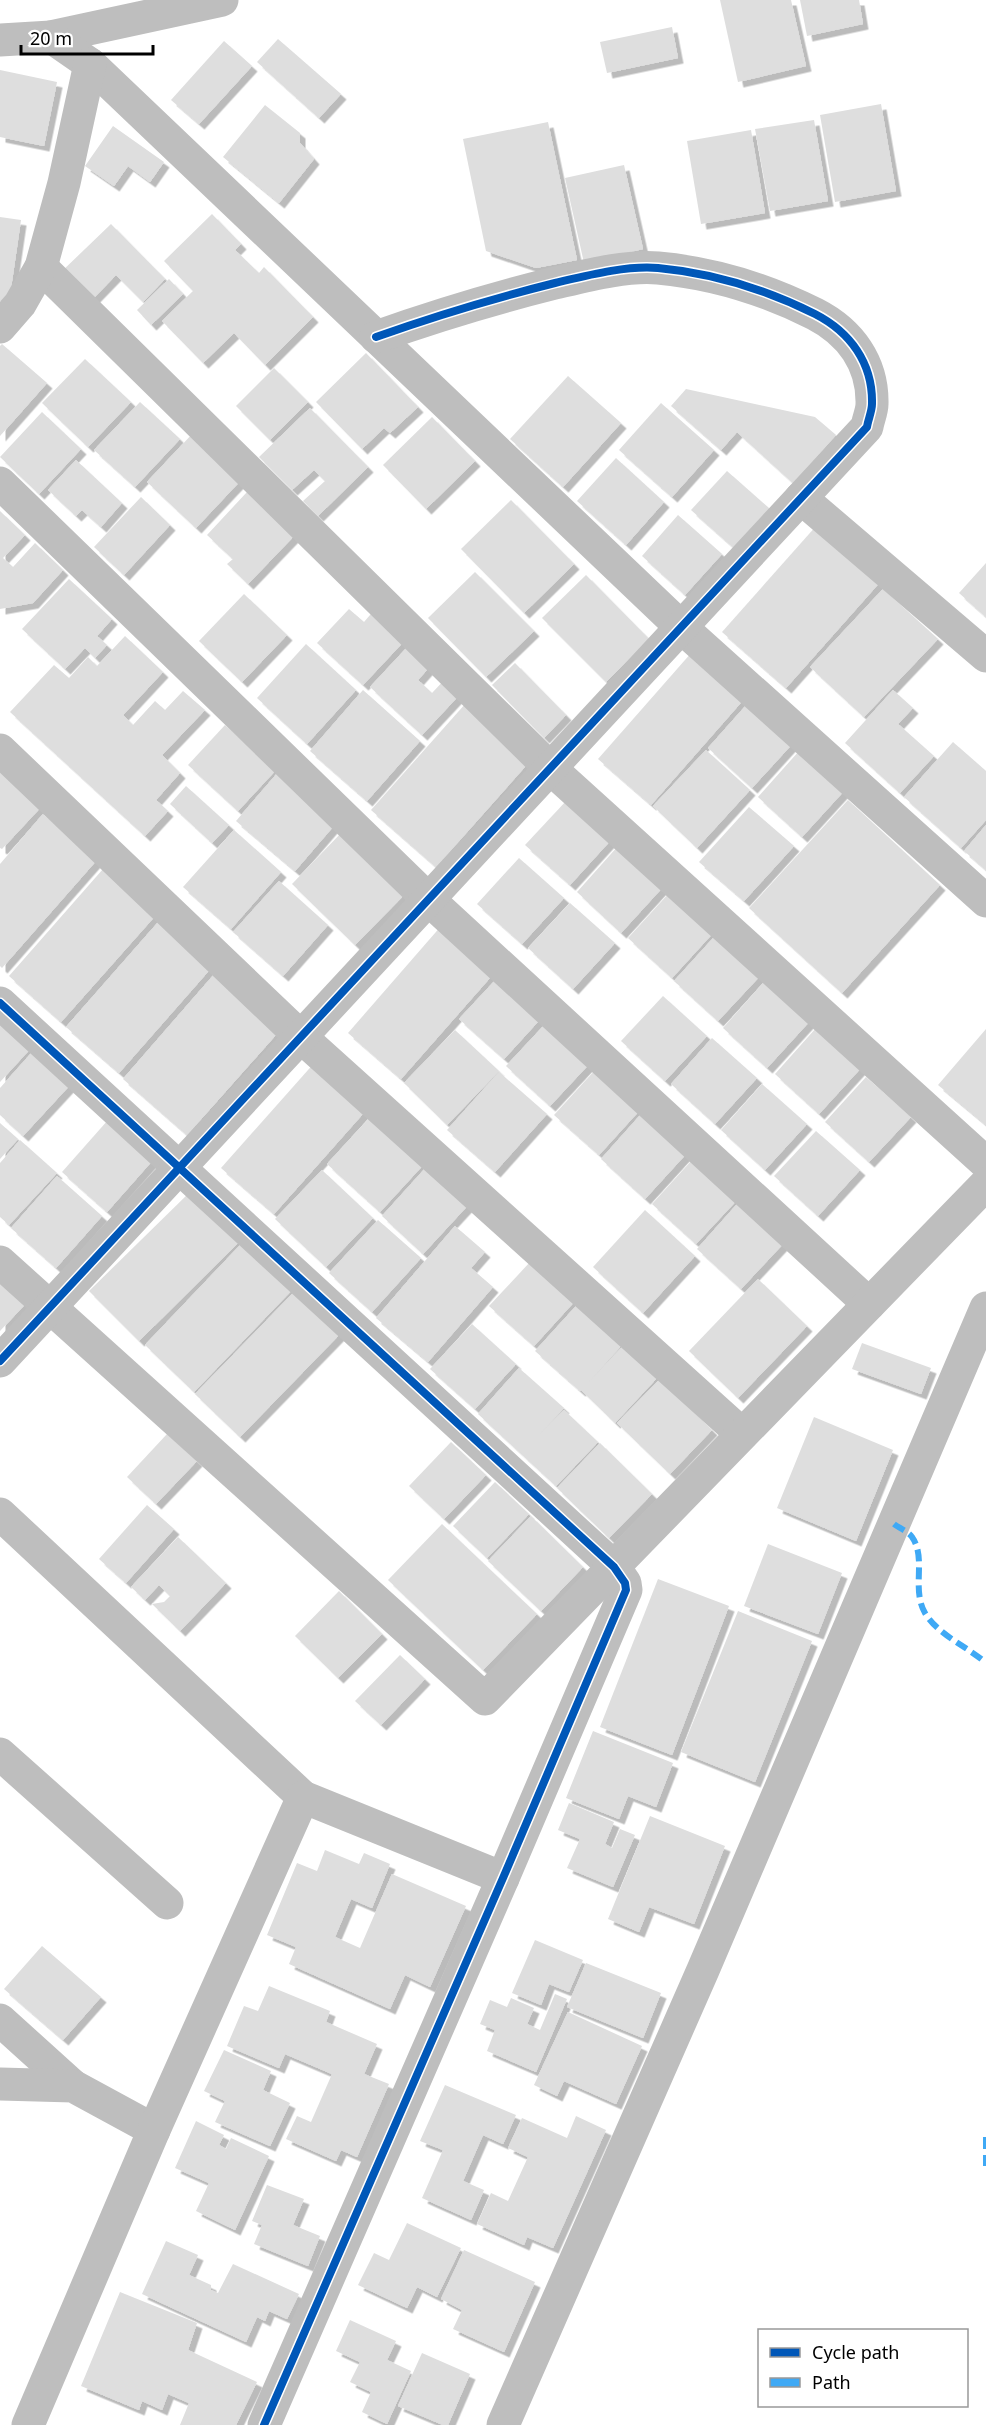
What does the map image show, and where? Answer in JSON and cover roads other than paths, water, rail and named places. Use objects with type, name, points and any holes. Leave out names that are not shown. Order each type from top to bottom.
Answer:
[{"type":"street","points":[[0,40],[51,37],[222,0]]},
{"type":"street","points":[[51,37],[90,64],[681,627],[986,901]]},
{"type":"street","points":[[0,327],[20,304],[41,267],[64,183],[90,64]]},
{"type":"street","points":[[41,267],[550,768],[986,1163]]},
{"type":"street","points":[[0,1361],[867,427],[872,405],[868,378],[858,349],[830,322],[779,296],[723,278],[656,268],[605,272],[498,297],[376,337]]},
{"type":"street","points":[[0,483],[428,899],[869,1304]]},
{"type":"street","points":[[801,498],[986,656]]},
{"type":"street","points":[[0,750],[301,1037],[742,1434]]},
{"type":"street","points":[[0,1003],[614,1567],[625,1583],[626,1590],[503,1878],[264,2425]]},
{"type":"street","points":[[0,1262],[485,1699],[986,1184]]},
{"type":"street","points":[[503,2425],[703,1970],[986,1308]]},
{"type":"street","points":[[0,1514],[303,1797],[503,1878]]},
{"type":"street","points":[[0,1754],[167,1904]]},
{"type":"street","points":[[28,2425],[154,2130],[303,1797]]},
{"type":"street","points":[[0,2020],[73,2086],[154,2130]]},
{"type":"street","points":[[0,2084],[73,2086]]}]
